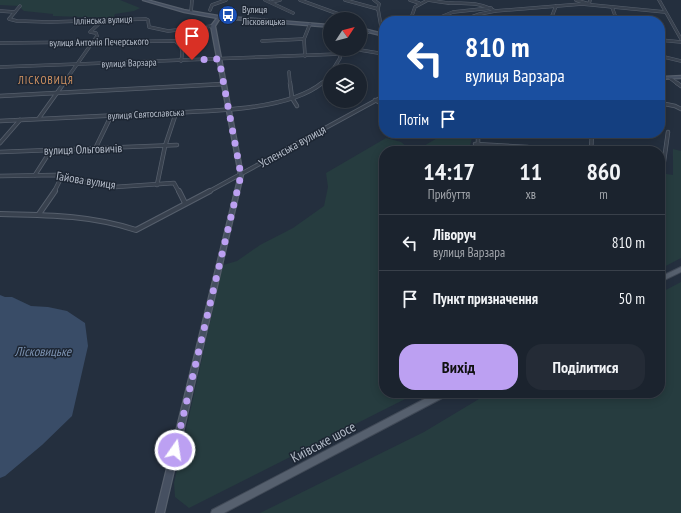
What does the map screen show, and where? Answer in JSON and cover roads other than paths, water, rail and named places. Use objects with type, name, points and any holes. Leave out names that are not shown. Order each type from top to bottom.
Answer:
[{"type":"main road","points":[[144,0],[191,12],[219,17],[323,25]]},
{"type":"main road","points":[[160,513],[241,175],[213,26],[219,17]]},
{"type":"main road","points":[[367,30],[379,33]]},
{"type":"main road","points":[[665,78],[681,77]]},
{"type":"main road","points":[[665,277],[681,269]]},
{"type":"main road","name":"Київське шосе","points":[[215,513],[434,398]]},
{"type":"street","points":[[191,12],[192,0]]},
{"type":"street","points":[[210,10],[212,5],[226,0]]},
{"type":"street","points":[[265,0],[293,13]]},
{"type":"street","points":[[272,2],[280,0]]},
{"type":"street","points":[[300,0],[333,12]]},
{"type":"street","points":[[345,0],[378,10]]},
{"type":"street","points":[[374,0],[378,4],[379,16]]},
{"type":"street","points":[[410,0],[419,3]]},
{"type":"street","points":[[411,16],[413,8],[419,3],[428,0],[453,3],[482,3],[495,11]]},
{"type":"street","points":[[576,0],[589,4],[665,12]]},
{"type":"street","points":[[589,4],[590,0]]},
{"type":"street","points":[[659,0],[681,41]]},
{"type":"street","points":[[474,16],[495,11],[589,4]]},
{"type":"street","points":[[0,11],[15,12],[20,6]]},
{"type":"street","points":[[552,16],[556,6]]},
{"type":"street","points":[[612,7],[615,16]]},
{"type":"street","points":[[443,16],[449,13],[490,8]]},
{"type":"street","name":"Іллінська вулиця","points":[[15,12],[10,19],[11,20],[50,22],[146,19],[148,20],[149,27],[168,31],[213,26]]},
{"type":"street","points":[[38,118],[97,36],[96,33],[90,32],[102,21]]},
{"type":"street","points":[[306,56],[304,39],[310,24]]},
{"type":"street","points":[[262,41],[304,39]]},
{"type":"street","points":[[665,40],[681,41]]},
{"type":"street","name":"вулиця Антонія Печерського","points":[[0,43],[175,41],[180,44],[183,52],[181,61]]},
{"type":"street","points":[[367,51],[379,53]]},
{"type":"street","name":"вулиця Варзара","points":[[0,68],[323,55]]},
{"type":"street","points":[[665,57],[681,61]]},
{"type":"street","points":[[289,72],[292,98],[297,106]]},
{"type":"street","points":[[670,78],[681,86]]},
{"type":"street","name":"вулиця Святославська","points":[[0,121],[38,118],[176,113],[228,109],[292,98],[316,89],[323,82]]},
{"type":"street","points":[[0,96],[224,84]]},
{"type":"street","name":"Успенська вулиця","points":[[39,214],[98,219],[136,230],[241,175],[379,98]]},
{"type":"street","points":[[375,100],[379,102]]},
{"type":"street","points":[[665,104],[681,109]]},
{"type":"street","points":[[157,185],[165,146],[176,113]]},
{"type":"street","points":[[95,149],[111,116]]},
{"type":"street","points":[[0,143],[20,120]]},
{"type":"street","points":[[665,154],[668,132]]},
{"type":"street","points":[[477,138],[476,145],[502,146]]},
{"type":"street","name":"вулиця Ольговичів","points":[[0,152],[177,146]]},
{"type":"street","points":[[34,174],[51,150]]},
{"type":"street","name":"Гайова вулиця","points":[[0,176],[34,174],[62,176],[102,185],[115,186],[174,183],[185,203]]},
{"type":"street","points":[[0,214],[39,214],[53,195],[62,176]]},
{"type":"water","name":"Лісковицьке","points":[[0,295],[12,297],[31,306],[48,307],[67,311],[85,323],[88,346],[72,416],[42,445],[5,476],[0,478]]},
{"type":"place","name":"Вулиця Лісковицька","points":[[228,15]]},
{"type":"district","name":"ЛІСКОВИЦЯ","points":[[46,80]]}]
